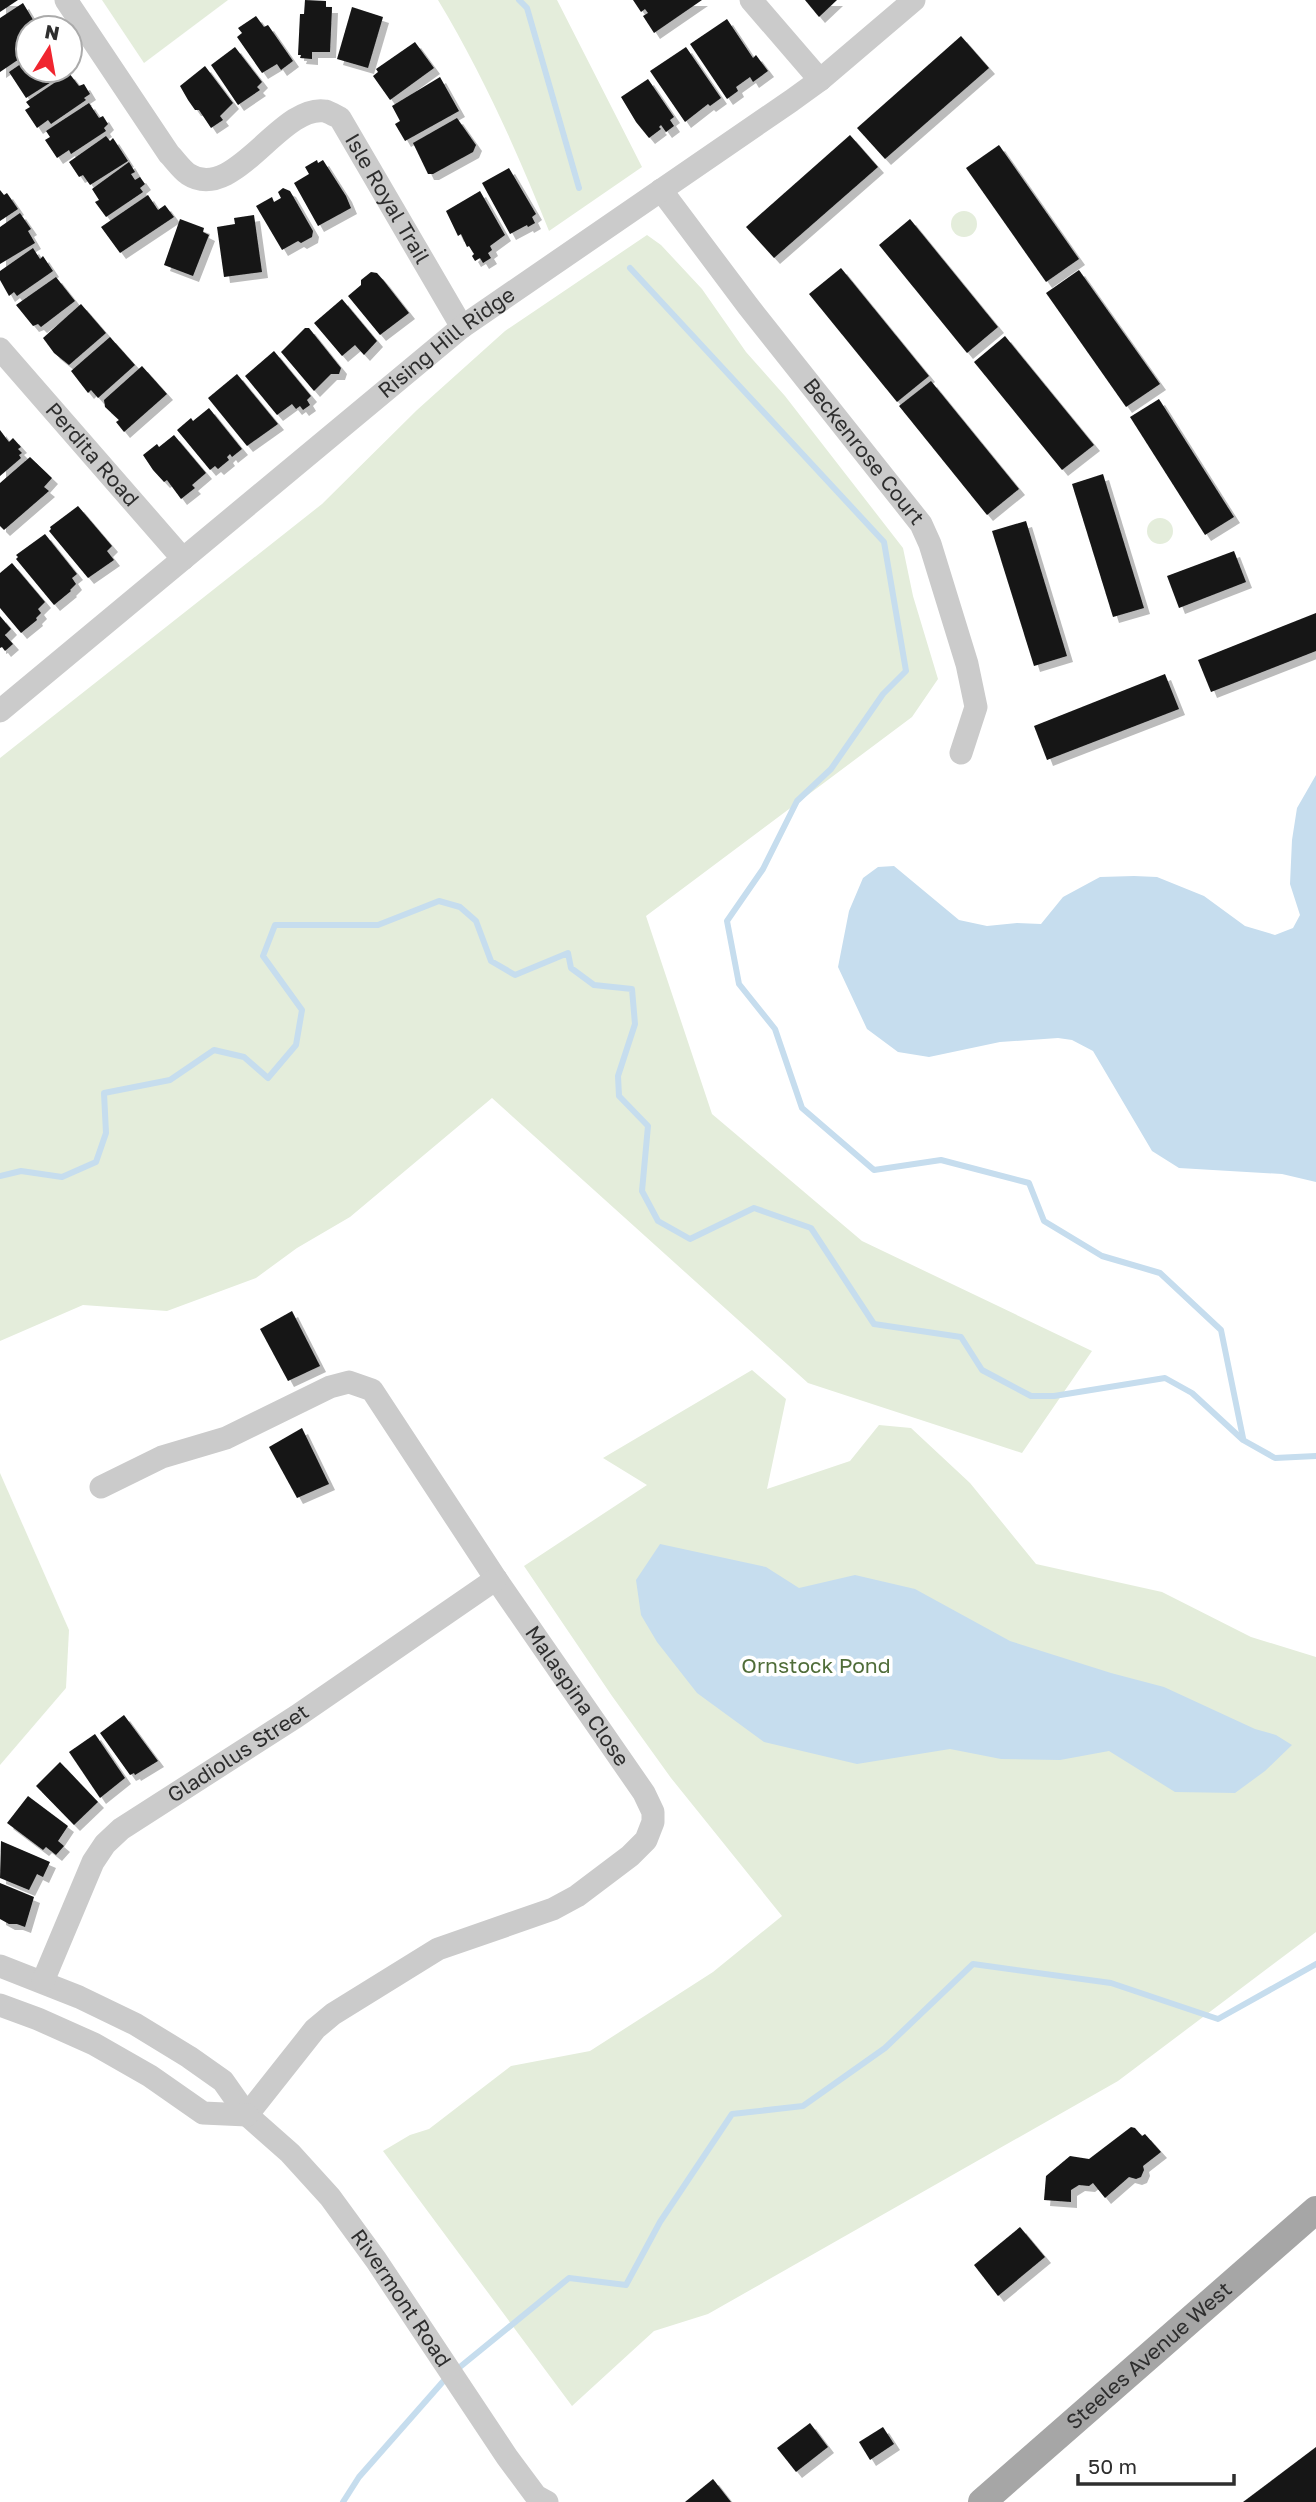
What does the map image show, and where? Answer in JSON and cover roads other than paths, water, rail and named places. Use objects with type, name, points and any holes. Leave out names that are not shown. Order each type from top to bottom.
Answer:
[{"type":"main road","name":"Steeles Avenue West","points":[[982,2502],[1316,2210]]},
{"type":"street","name":"Isle Royal Trail","points":[[66,0],[169,154],[188,174],[204,180],[223,178],[290,124],[308,113],[325,111],[340,118],[462,327]]},
{"type":"street","points":[[751,0],[820,80]]},
{"type":"street","name":"Rising Hill Ridge","points":[[0,711],[462,327],[820,80],[914,0]]},
{"type":"street","name":"Beckenrose Court","points":[[661,190],[748,306],[921,524],[958,632],[976,707],[961,753]]},
{"type":"street","name":"Perdita Road","points":[[0,349],[183,559]]},
{"type":"street","name":"Malaspina Close","points":[[102,1487],[162,1457],[226,1438],[330,1387],[349,1382],[372,1390],[496,1579],[649,1801],[653,1812],[646,1840],[630,1856],[577,1896],[534,1917],[438,1949],[333,2014],[315,2029],[247,2115]]},
{"type":"street","name":"Gladiolus Street","points":[[43,1981],[93,1861],[105,1844],[121,1829],[329,1695],[496,1579]]},
{"type":"street","name":"Rivermont Road","points":[[0,1966],[43,1981],[135,2024],[223,2081],[247,2115],[316,2179],[354,2229],[507,2457],[540,2500]]},
{"type":"street","points":[[0,2005],[104,2050],[150,2076],[203,2113],[247,2115]]},
{"type":"water","points":[[1316,775],[1316,1182],[1282,1174],[1179,1168],[1152,1151],[1093,1051],[1072,1040],[1058,1038],[1000,1042],[929,1057],[898,1052],[867,1029],[838,967],[849,911],[863,878],[878,867],[894,866],[959,920],[987,926],[1041,924],[1063,897],[1100,877],[1134,876],[1157,877],[1204,896],[1245,926],[1275,935],[1293,928],[1300,915],[1290,884],[1292,840],[1297,808]]},
{"type":"water","points":[[660,1544],[766,1567],[799,1588],[855,1575],[915,1589],[1010,1641],[1164,1687],[1255,1729],[1276,1735],[1292,1745],[1265,1771],[1235,1793],[1175,1792],[1109,1751],[1060,1760],[1001,1759],[950,1749],[857,1764],[764,1742],[697,1693],[657,1642],[641,1615],[636,1580]]},
{"type":"waterway","points":[[519,0],[527,8],[579,188]]},
{"type":"waterway","points":[[630,268],[884,542],[906,671],[883,694],[831,769],[797,801],[763,869],[727,921],[739,984],[775,1029],[802,1108],[874,1170],[941,1160],[1029,1183],[1044,1221],[1102,1256],[1160,1273],[1221,1330],[1243,1438]]},
{"type":"waterway","points":[[0,1176],[21,1171],[62,1177],[96,1162],[106,1133],[104,1093],[170,1080],[214,1050],[244,1057],[268,1078],[296,1045],[302,1010],[263,956],[275,925],[378,925],[439,901],[460,907],[476,921],[491,961],[515,975],[568,953],[571,968],[594,985],[632,989],[635,1024],[618,1076],[619,1096],[648,1126],[642,1191],[658,1221],[690,1239],[754,1208],[811,1228],[874,1324],[961,1337],[982,1370],[1031,1396],[1054,1396],[1165,1378],[1192,1393],[1243,1440],[1275,1458],[1316,1456]]},
{"type":"waterway","points":[[455,2371],[569,2278],[626,2285],[660,2222],[732,2114],[803,2106],[885,2048],[973,1964],[1111,1983],[1218,2019],[1316,1964]]},
{"type":"waterway","points":[[343,2502],[359,2477],[447,2377]]},
{"type":"park label","name":"Ornstock Pond","points":[[816,1666]]}]
